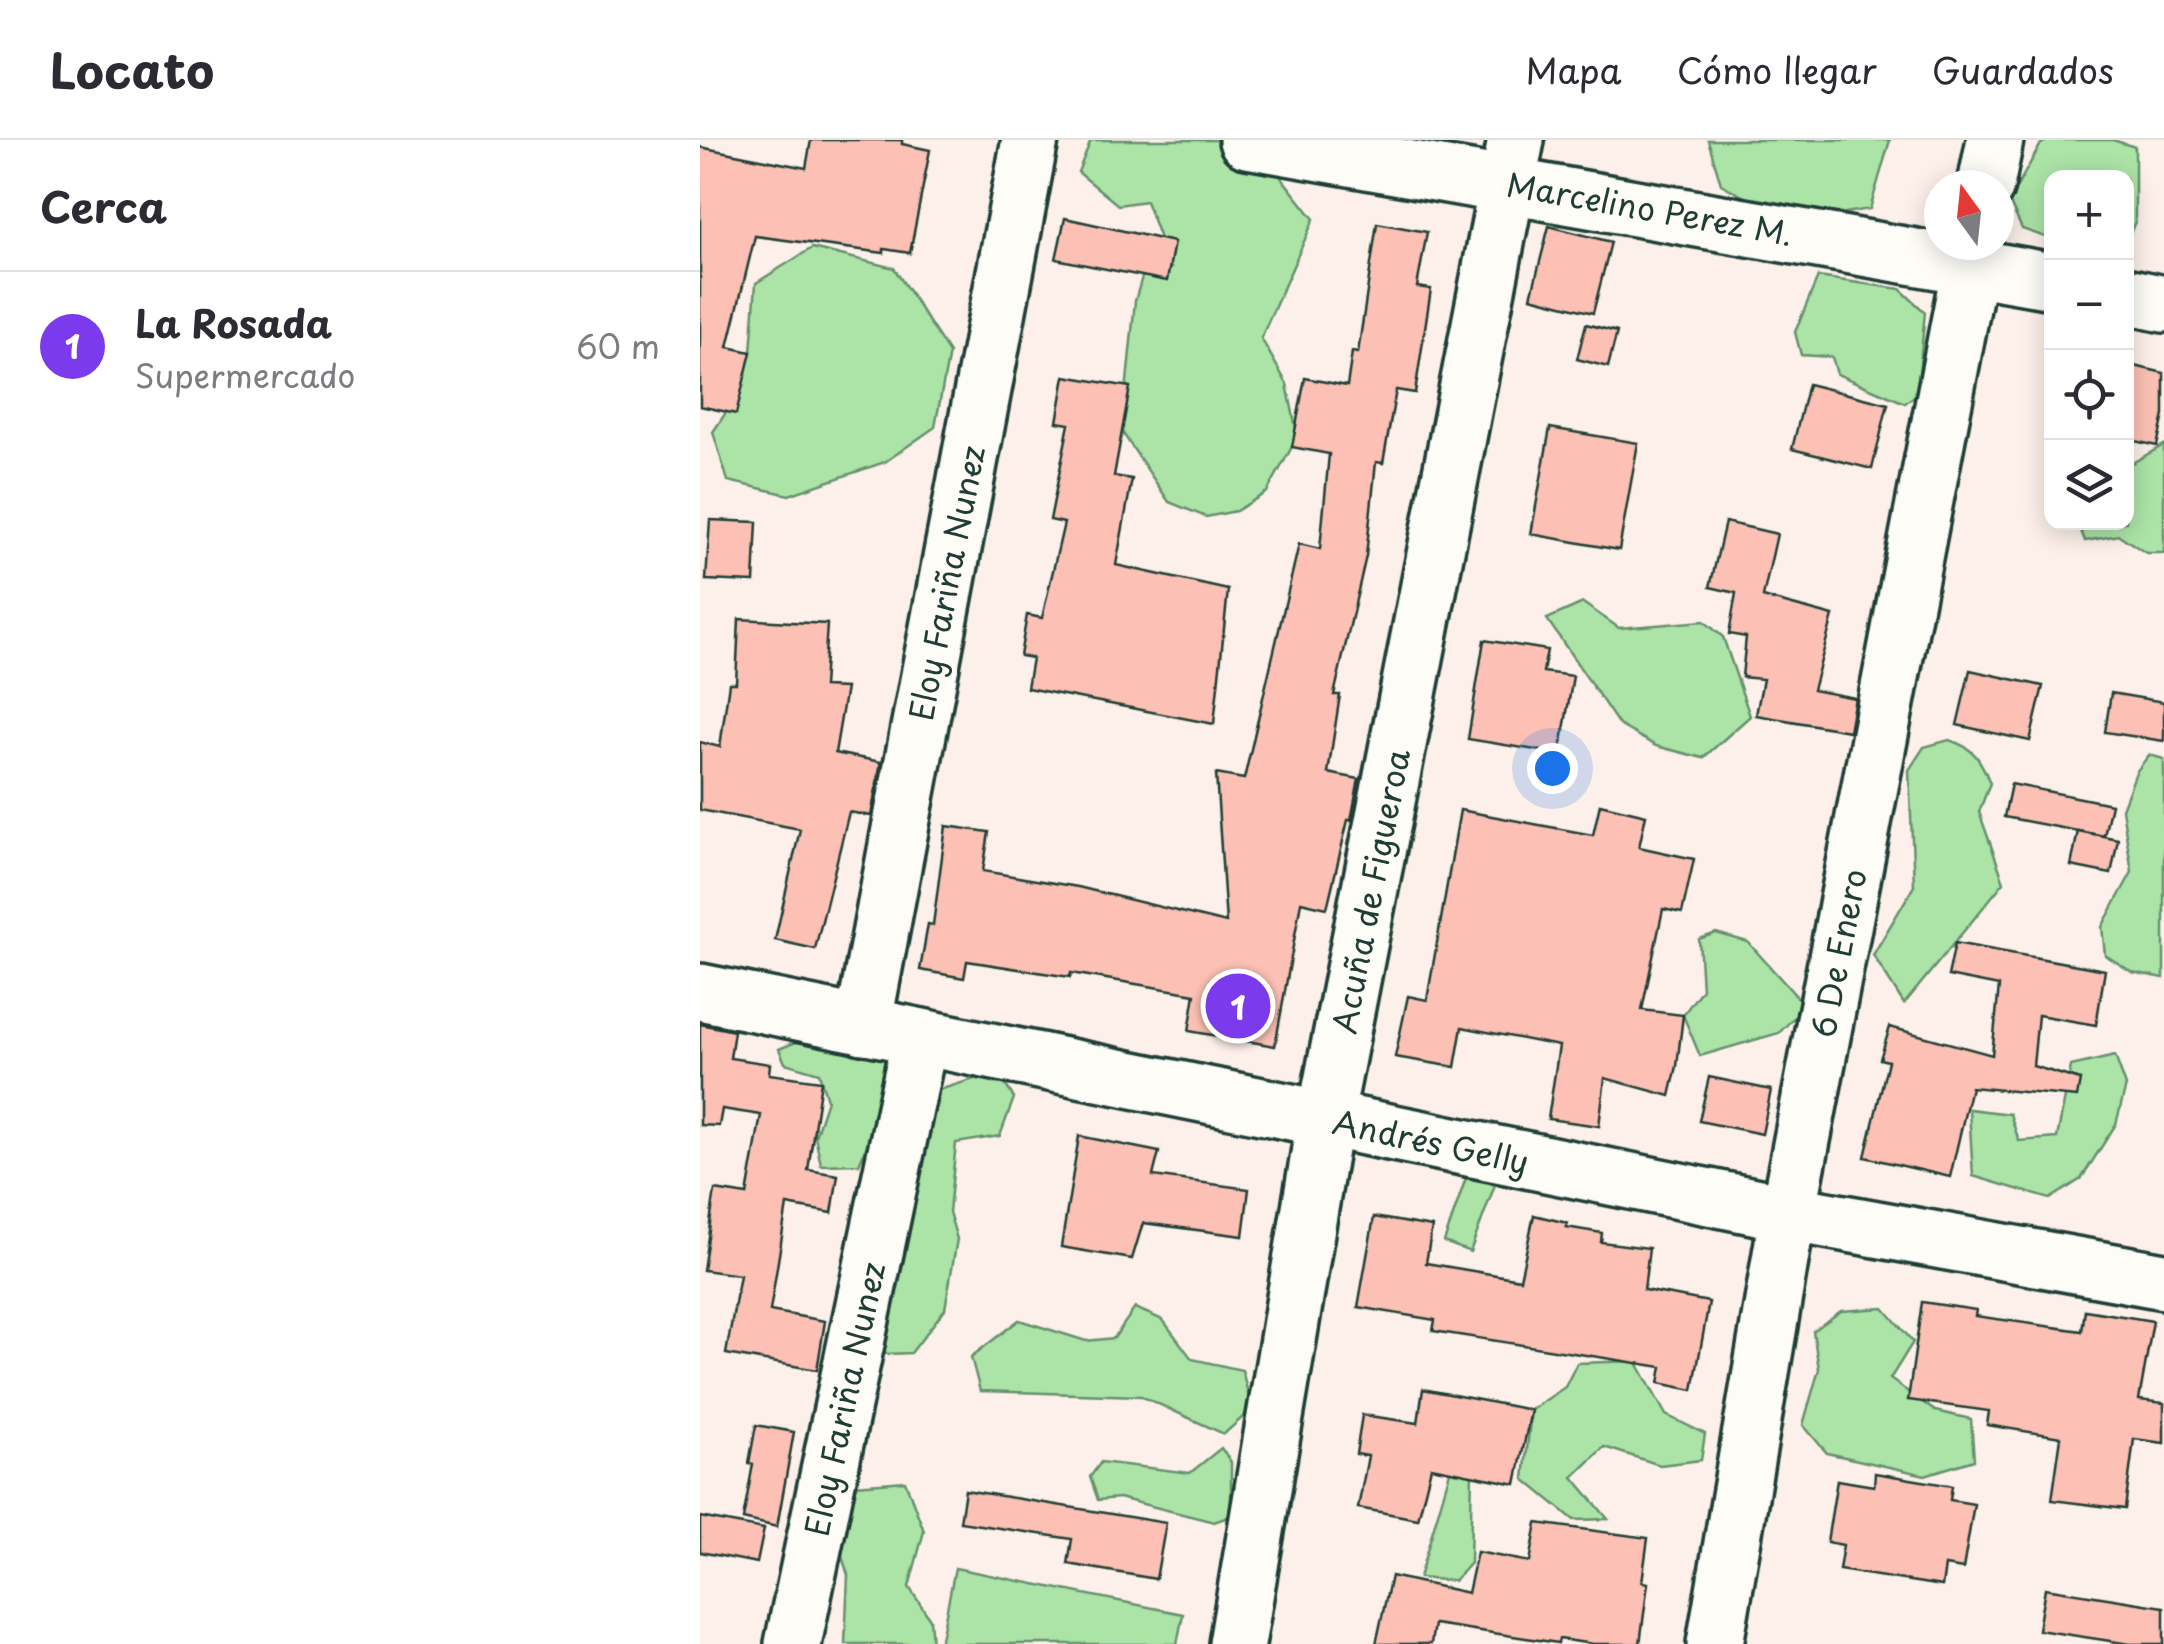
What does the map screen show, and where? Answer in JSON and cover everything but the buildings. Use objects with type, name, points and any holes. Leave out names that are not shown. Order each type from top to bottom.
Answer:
[{"type":"street","name":"Eloy Fariña Nunez","points":[[863,1026],[1030,140]]},
{"type":"street","name":"Marcelino Perez M.","points":[[1247,140],[1512,162],[1924,245]]},
{"type":"street","points":[[1989,170],[1995,140]]},
{"type":"street","name":"Acuña de Figueroa","points":[[1237,1644],[1325,1119],[1512,162]]},
{"type":"street","name":"6 De Enero","points":[[1716,1644],[1788,1214],[1972,260]]},
{"type":"street","name":"Marcelino Perez M.","points":[[1988,260],[2044,278]]},
{"type":"street","points":[[2134,298],[2164,304]]},
{"type":"street","name":"Andrés Gelly","points":[[700,992],[1788,1214],[2164,1281]]},
{"type":"street","name":"Eloy Fariña Nunez","points":[[793,1644],[920,1037]]},
{"type":"green space","points":[[1091,140],[1221,140],[1273,167],[1314,219],[1261,338],[1287,384],[1299,443],[1292,447],[1267,492],[1236,511],[1206,517],[1169,502],[1122,432],[1135,301],[1142,277],[1171,268],[1146,201],[1118,205],[1078,172]]},
{"type":"green space","points":[[1708,140],[1890,140],[1870,209],[1789,222],[1721,184]]},
{"type":"green space","points":[[2049,140],[2113,140],[2135,147],[2134,224],[2134,170],[2044,170],[2044,237],[2022,229],[2014,212],[2014,192],[2041,144]]},
{"type":"green space","points":[[812,248],[894,268],[949,353],[935,427],[885,462],[789,495],[728,481],[713,432],[739,393],[751,352],[756,283]]},
{"type":"green space","points":[[1818,277],[1900,289],[1925,312],[1917,394],[1905,403],[1837,374],[1832,357],[1801,355],[1795,332]]},
{"type":"green space","points":[[2164,445],[2164,553],[2146,553],[2119,535],[2085,541],[2081,530],[2134,530],[2134,462]]},
{"type":"green space","points":[[1583,603],[1619,628],[1704,621],[1723,637],[1750,716],[1703,758],[1656,746],[1619,725],[1547,619]]},
{"type":"green space","points":[[1949,740],[1975,755],[1990,783],[1979,812],[2004,882],[1904,1004],[1873,955],[1914,886],[1909,770],[1924,747]]},
{"type":"green space","points":[[2149,755],[2164,759],[2164,978],[2132,972],[2105,955],[2102,927],[2132,872],[2122,809],[2136,772]]},
{"type":"green space","points":[[1716,933],[1748,942],[1805,1006],[1779,1033],[1700,1056],[1683,1015],[1702,989],[1699,939]]},
{"type":"green space","points":[[842,1023],[898,1073],[859,1164],[821,1165],[815,1136],[827,1100],[819,1073],[785,1063],[779,1049]]},
{"type":"green space","points":[[2115,1056],[2126,1086],[2116,1124],[2081,1179],[2050,1199],[1973,1176],[1969,1109],[2010,1114],[2019,1141],[2057,1138],[2071,1066]]},
{"type":"green space","points":[[997,1072],[1014,1098],[1000,1136],[956,1143],[949,1212],[957,1239],[945,1309],[911,1353],[887,1354],[854,1319],[932,1092]]},
{"type":"green space","points":[[1469,1169],[1499,1174],[1470,1252],[1444,1242]]},
{"type":"green space","points":[[1135,1308],[1163,1320],[1192,1359],[1242,1370],[1252,1409],[1224,1434],[1141,1396],[980,1391],[971,1357],[1019,1320],[1086,1341],[1114,1338]]},
{"type":"green space","points":[[1884,1308],[1913,1342],[1890,1379],[1935,1411],[1971,1419],[1974,1460],[1925,1475],[1827,1453],[1803,1425],[1819,1369],[1813,1331],[1841,1311]]},
{"type":"green space","points":[[1636,1361],[1666,1415],[1705,1434],[1701,1460],[1660,1465],[1604,1447],[1573,1477],[1608,1519],[1574,1520],[1524,1479],[1531,1410],[1565,1387],[1577,1363]]},
{"type":"green space","points":[[1221,1448],[1231,1462],[1231,1516],[1214,1522],[1119,1498],[1098,1500],[1090,1477],[1101,1462],[1190,1473]]},
{"type":"green space","points":[[1451,1468],[1472,1471],[1470,1563],[1454,1581],[1419,1578]]},
{"type":"green space","points":[[905,1481],[924,1531],[909,1587],[930,1619],[932,1644],[845,1644],[848,1575],[838,1544],[842,1497],[855,1485]]},
{"type":"green space","points":[[955,1568],[1183,1614],[1177,1644],[940,1644]]},
{"type":"place","name":"La Rosada","points":[[1238,1006]]}]
